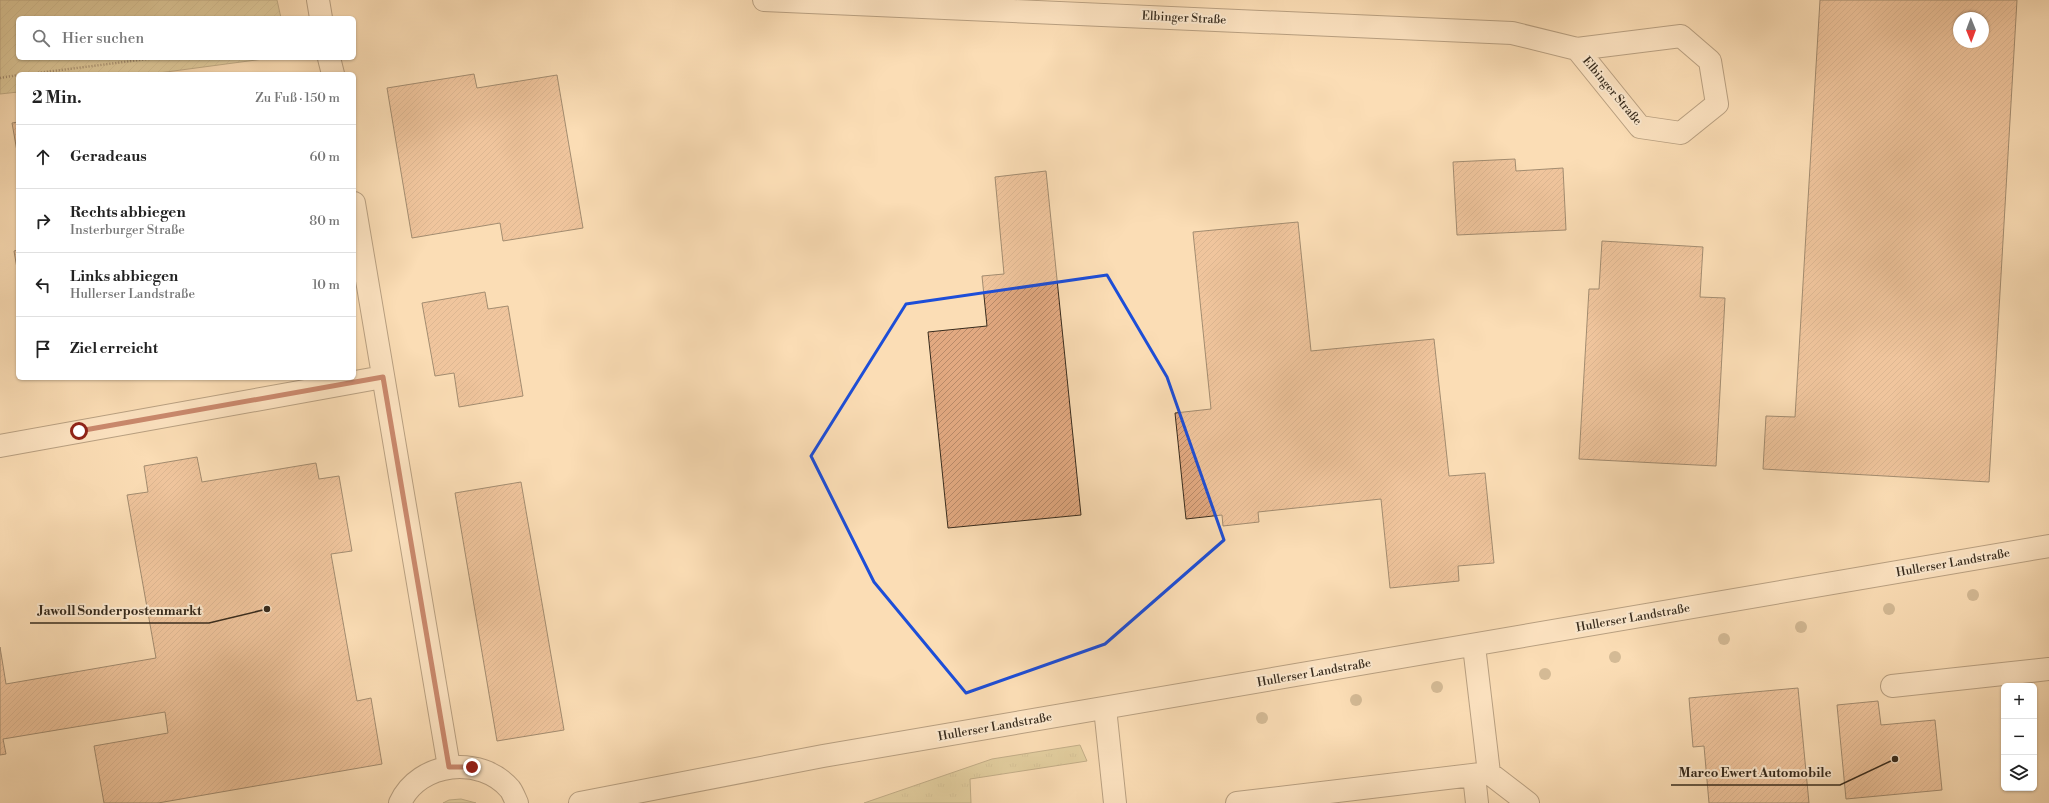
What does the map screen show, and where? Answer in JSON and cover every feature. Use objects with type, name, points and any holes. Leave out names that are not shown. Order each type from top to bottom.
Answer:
[{"type":"street","points":[[318,0],[321,16]]},
{"type":"street","name":"Elbinger Straße","points":[[764,0],[1512,32],[1577,49],[1681,36],[1710,61],[1717,104],[1681,133],[1640,127],[1577,49]]},
{"type":"street","points":[[330,60],[332,72]]},
{"type":"street","points":[[356,215],[449,767]]},
{"type":"street","points":[[0,446],[383,377]]},
{"type":"street","name":"Hullerser Landstraße","points":[[580,803],[823,756],[1474,646],[2049,546]]},
{"type":"street","points":[[1474,646],[1481,774],[1476,803]]},
{"type":"street","points":[[1892,686],[2049,668]]},
{"type":"street","points":[[1105,708],[1115,803]]},
{"type":"street","points":[[400,803],[419,781],[430,773],[449,767],[472,767],[493,775],[510,790],[517,803]]},
{"type":"street","points":[[1237,803],[1481,774],[1528,803]]},
{"type":"path","points":[[45,72],[140,60]]},
{"type":"path","points":[[0,78],[16,75]]},
{"type":"highlighted area","points":[[1107,275],[1167,377],[1224,540],[1105,644],[966,693],[874,582],[811,456],[906,304]]},
{"type":"green space","points":[[0,0],[277,0],[281,16],[16,16],[16,60],[256,60],[166,72],[16,72],[16,92],[0,94]]},
{"type":"green space","points":[[1080,745],[1087,761],[970,779],[971,803],[864,803],[992,759]]},
{"type":"green space","points":[[461,799],[476,803],[443,803],[449,800]]},
{"type":"building","points":[[1820,0],[2017,0],[1989,482],[1763,469],[1766,416],[1795,417]]},
{"type":"building","points":[[474,74],[477,88],[557,75],[583,228],[503,241],[500,223],[412,238],[387,88]]},
{"type":"building","points":[[16,122],[16,146],[12,123]]},
{"type":"building","points":[[1515,159],[1516,171],[1563,168],[1566,230],[1457,235],[1453,162]]},
{"type":"building","points":[[1046,171],[1081,515],[948,528],[928,332],[987,326],[982,276],[1004,274],[995,177]]},
{"type":"building","points":[[1298,222],[1311,351],[1434,339],[1449,476],[1485,473],[1494,563],[1458,566],[1459,581],[1390,588],[1381,499],[1258,512],[1259,522],[1223,526],[1222,515],[1186,519],[1175,413],[1211,409],[1193,232]]},
{"type":"building","points":[[1602,241],[1703,247],[1700,297],[1725,298],[1716,466],[1579,459],[1589,289],[1599,289]]},
{"type":"building","points":[[16,250],[16,262],[14,251]]},
{"type":"building","points":[[485,292],[488,309],[508,306],[523,396],[459,407],[454,373],[435,376],[422,303]]},
{"type":"building","points":[[197,457],[202,482],[316,463],[319,479],[339,476],[352,551],[331,554],[357,701],[371,698],[382,764],[158,803],[104,803],[94,746],[168,733],[165,712],[3,739],[6,754],[0,755],[0,647],[6,684],[156,658],[127,495],[148,492],[144,466]]},
{"type":"building","points":[[521,482],[564,730],[497,741],[455,493]]},
{"type":"building","points":[[1798,688],[1809,803],[1709,803],[1704,746],[1693,747],[1689,698]]},
{"type":"building","points":[[1878,701],[1881,725],[1935,720],[1942,790],[1846,799],[1837,705]]},
{"type":"place","name":"Jawoll Sonderpostenmarkt","points":[[267,609]]},
{"type":"place","name":"Marco Ewert Automobile","points":[[1895,759]]},
{"type":"route","points":[[79,431],[383,377],[449,767],[472,767]]}]
